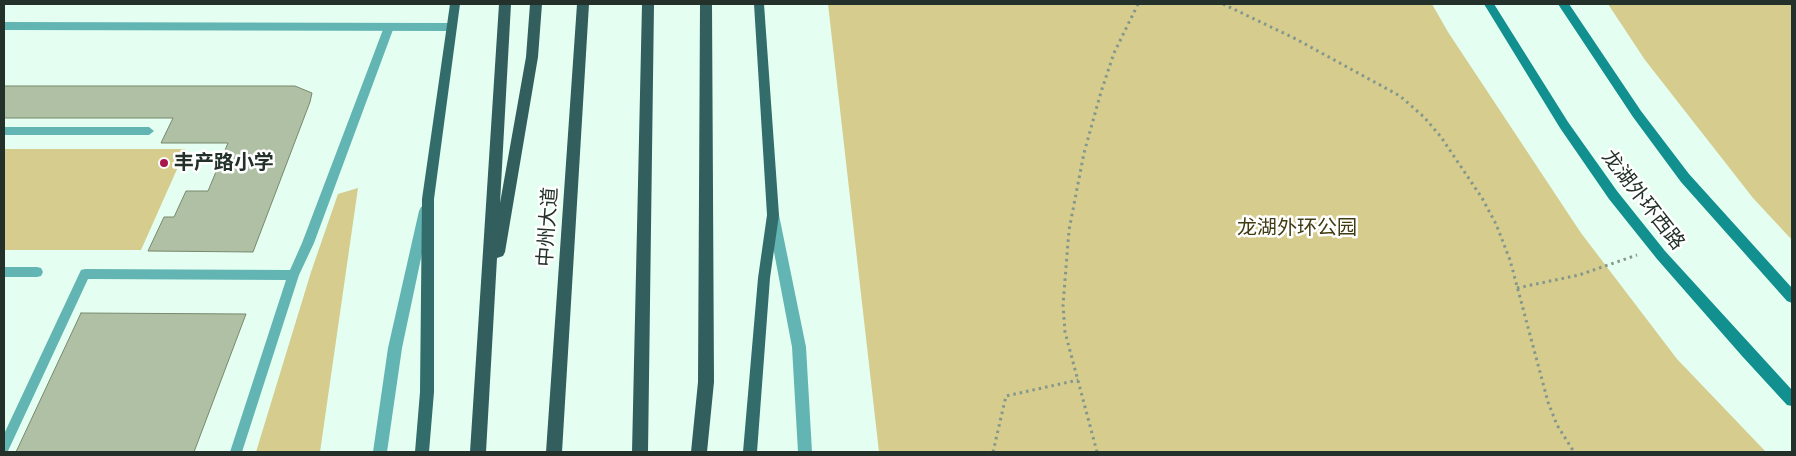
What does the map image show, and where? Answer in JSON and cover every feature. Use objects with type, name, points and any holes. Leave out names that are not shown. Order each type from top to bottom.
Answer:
[{"type":"highway","points":[[478,452],[505,4]]},
{"type":"highway","points":[[486,322],[532,57],[536,4]]},
{"type":"highway","name":"中州大道","points":[[554,452],[583,4]]},
{"type":"highway","points":[[640,452],[648,4]]},
{"type":"highway","points":[[699,452],[706,382],[706,4]]},
{"type":"main road","points":[[422,452],[427,392],[428,199],[455,4]]},
{"type":"main road","points":[[750,452],[764,278],[773,215],[759,4]]},
{"type":"main road","name":"龙湖外环西路","points":[[1489,4],[1564,126],[1613,195],[1655,248],[1792,400]]},
{"type":"main road","points":[[1563,4],[1637,114],[1685,178],[1730,231],[1792,297]]},
{"type":"street","points":[[4,26],[452,27]]},
{"type":"street","points":[[380,452],[395,348],[428,199]]},
{"type":"street","points":[[773,215],[799,348],[805,452]]},
{"type":"lane","points":[[236,452],[293,275],[308,243],[390,27]]},
{"type":"lane","points":[[4,131],[149,131]]},
{"type":"lane","points":[[4,272],[37,272]]},
{"type":"lane","points":[[4,447],[85,274],[293,275]]},
{"type":"path","points":[[1097,452],[1065,332],[1063,304],[1069,230],[1084,153],[1101,92],[1114,52],[1138,4]]},
{"type":"path","points":[[1223,4],[1296,39],[1400,96],[1424,117],[1441,137],[1482,198],[1496,224],[1510,260],[1548,402],[1557,425],[1574,452]]},
{"type":"path","points":[[1517,288],[1579,275],[1655,248]]},
{"type":"path","points":[[993,452],[1006,396],[1078,380]]},
{"type":"green space","name":"龙湖外环公园","points":[[828,4],[1432,4],[1448,32],[1581,233],[1677,359],[1766,452],[879,452]]},
{"type":"green space","points":[[1608,4],[1792,4],[1792,240],[1753,198],[1645,60]]},
{"type":"green space","points":[[4,149],[186,149],[141,250],[4,250]]},
{"type":"green space","points":[[358,188],[320,452],[256,452],[311,272],[338,194]]},
{"type":"building","points":[[4,86],[295,86],[312,93],[253,252],[148,251],[164,217],[174,217],[186,191],[208,191],[228,143],[161,143],[173,118],[4,118]]},
{"type":"building","points":[[81,313],[246,314],[194,452],[16,452]]},
{"type":"place","name":"丰产路小学","points":[[164,163]]}]
